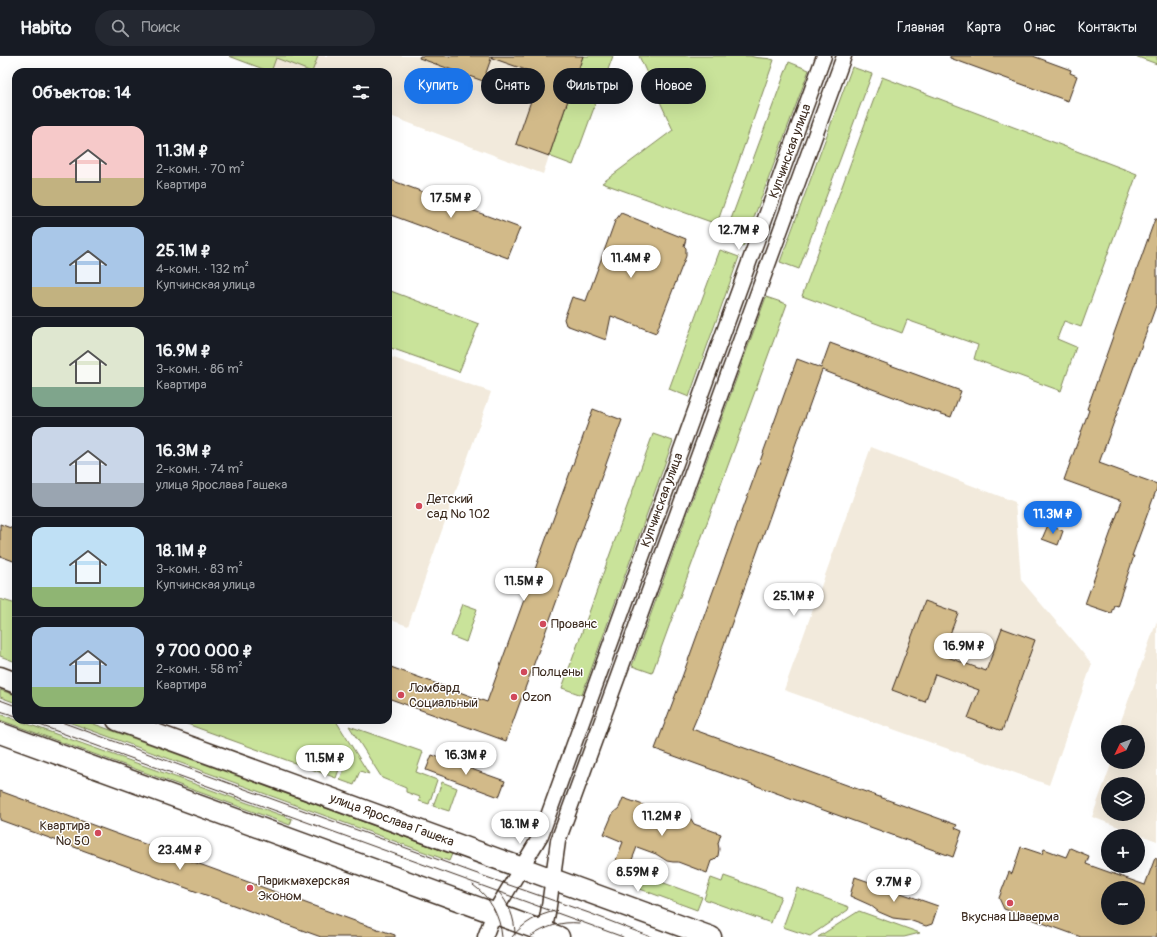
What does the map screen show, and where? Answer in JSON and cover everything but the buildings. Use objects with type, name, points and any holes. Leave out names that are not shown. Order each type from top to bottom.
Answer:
[{"type":"street","name":"Купчинская улица","points":[[484,937],[494,913],[541,834],[824,56]]},
{"type":"street","name":"Купчинская улица","points":[[549,935],[553,879],[558,841],[844,56]]},
{"type":"street","points":[[0,677],[12,682]]},
{"type":"street","name":"улица Ярослава Гашека","points":[[129,724],[711,937]]},
{"type":"street","points":[[0,733],[494,913],[549,935]]},
{"type":"shaded area","points":[[229,56],[583,56],[579,68],[553,68],[553,104],[567,104],[543,174],[392,117],[392,68],[261,68]]},
{"type":"shaded area","name":"Детский сад № 102","points":[[392,357],[491,392],[408,626],[392,620]]},
{"type":"shaded area","points":[[871,447],[1015,502],[1021,580],[1092,664],[1049,785],[784,690]]},
{"type":"shaded area","points":[[1157,621],[1157,841],[1145,837],[1145,829],[1124,829],[1103,821],[1145,821],[1145,777],[1107,777],[1109,769],[1145,769],[1145,725],[1120,725]]},
{"type":"shaded area","points":[[1101,792],[1101,820],[1092,817]]},
{"type":"green space","points":[[229,56],[318,56],[314,68],[302,68],[276,58],[272,68],[260,68]]},
{"type":"green space","points":[[583,56],[613,56],[609,68],[579,68]]},
{"type":"green space","points":[[639,56],[750,56],[774,60],[719,218],[711,222],[602,183],[673,130],[661,104],[706,104],[706,68],[645,68]]},
{"type":"green space","points":[[1135,56],[1157,56],[1157,64]]},
{"type":"green space","points":[[789,62],[809,70],[743,247],[734,240],[727,230]]},
{"type":"green space","points":[[852,67],[872,74],[799,269],[780,262]]},
{"type":"green space","points":[[882,77],[1137,174],[1081,327],[1064,321],[1057,339],[1076,347],[1061,391],[974,359],[978,345],[907,320],[902,333],[802,296]]},
{"type":"green space","points":[[567,104],[595,104],[573,165],[549,156]]},
{"type":"green space","points":[[720,250],[739,257],[689,397],[669,389]]},
{"type":"green space","points":[[392,291],[479,324],[459,372],[392,348]]},
{"type":"green space","points":[[766,297],[787,304],[652,673],[632,666]]},
{"type":"green space","points":[[653,434],[673,441],[582,695],[562,688]]},
{"type":"green space","points":[[0,599],[12,603],[12,660],[0,656]]},
{"type":"green space","points":[[463,604],[477,609],[466,642],[451,636]]},
{"type":"green space","points":[[0,690],[12,694],[12,702],[0,697]]},
{"type":"green space","points":[[0,714],[12,718],[12,724],[28,724],[292,819],[290,825],[0,720]]},
{"type":"green space","points":[[74,724],[94,724],[452,854],[449,861]]},
{"type":"green space","points":[[187,724],[338,724],[369,774],[360,771],[354,785],[340,780],[345,766],[341,764],[336,778]]},
{"type":"green space","points":[[349,726],[423,752],[416,772],[437,780],[429,804],[419,801],[420,797],[406,792],[406,788],[382,778]]},
{"type":"green space","points":[[442,782],[457,788],[449,811],[433,806]]},
{"type":"green space","points":[[645,876],[702,897],[697,910],[640,889]]},
{"type":"green space","points":[[724,876],[781,896],[771,923],[704,899],[711,878],[722,882]]},
{"type":"green space","points":[[797,888],[849,907],[848,910],[810,936],[783,927]]},
{"type":"green space","points":[[859,911],[920,933],[904,937],[818,937]]},
{"type":"tram line","points":[[0,700],[12,704]]},
{"type":"tram line","points":[[0,711],[12,715]]},
{"type":"tram line","points":[[37,724],[623,937]]},
{"type":"tram line","points":[[67,724],[472,872],[589,913],[651,937]]},
{"type":"tram line","points":[[473,885],[484,895],[493,908],[499,922],[502,937]]},
{"type":"tram line","points":[[498,891],[511,912],[515,935]]},
{"type":"tram line","points":[[512,937],[531,920],[555,911]]},
{"type":"tram line","points":[[530,937],[541,930],[553,926],[566,923],[579,923]]},
{"type":"place","name":"Детский сад № 102","points":[[419,506]]},
{"type":"place","name":"Прованс","points":[[543,624]]},
{"type":"place","name":"Полцены","points":[[524,672]]},
{"type":"place","name":"Ломбард Социальный","points":[[401,695]]},
{"type":"place","name":"Ozon","points":[[514,697]]},
{"type":"place","name":"Квартира № 50","points":[[98,833]]},
{"type":"place","name":"Парикмахерская Эконом","points":[[250,888]]},
{"type":"place","name":"Вкусная Шаверма","points":[[1010,903]]}]
